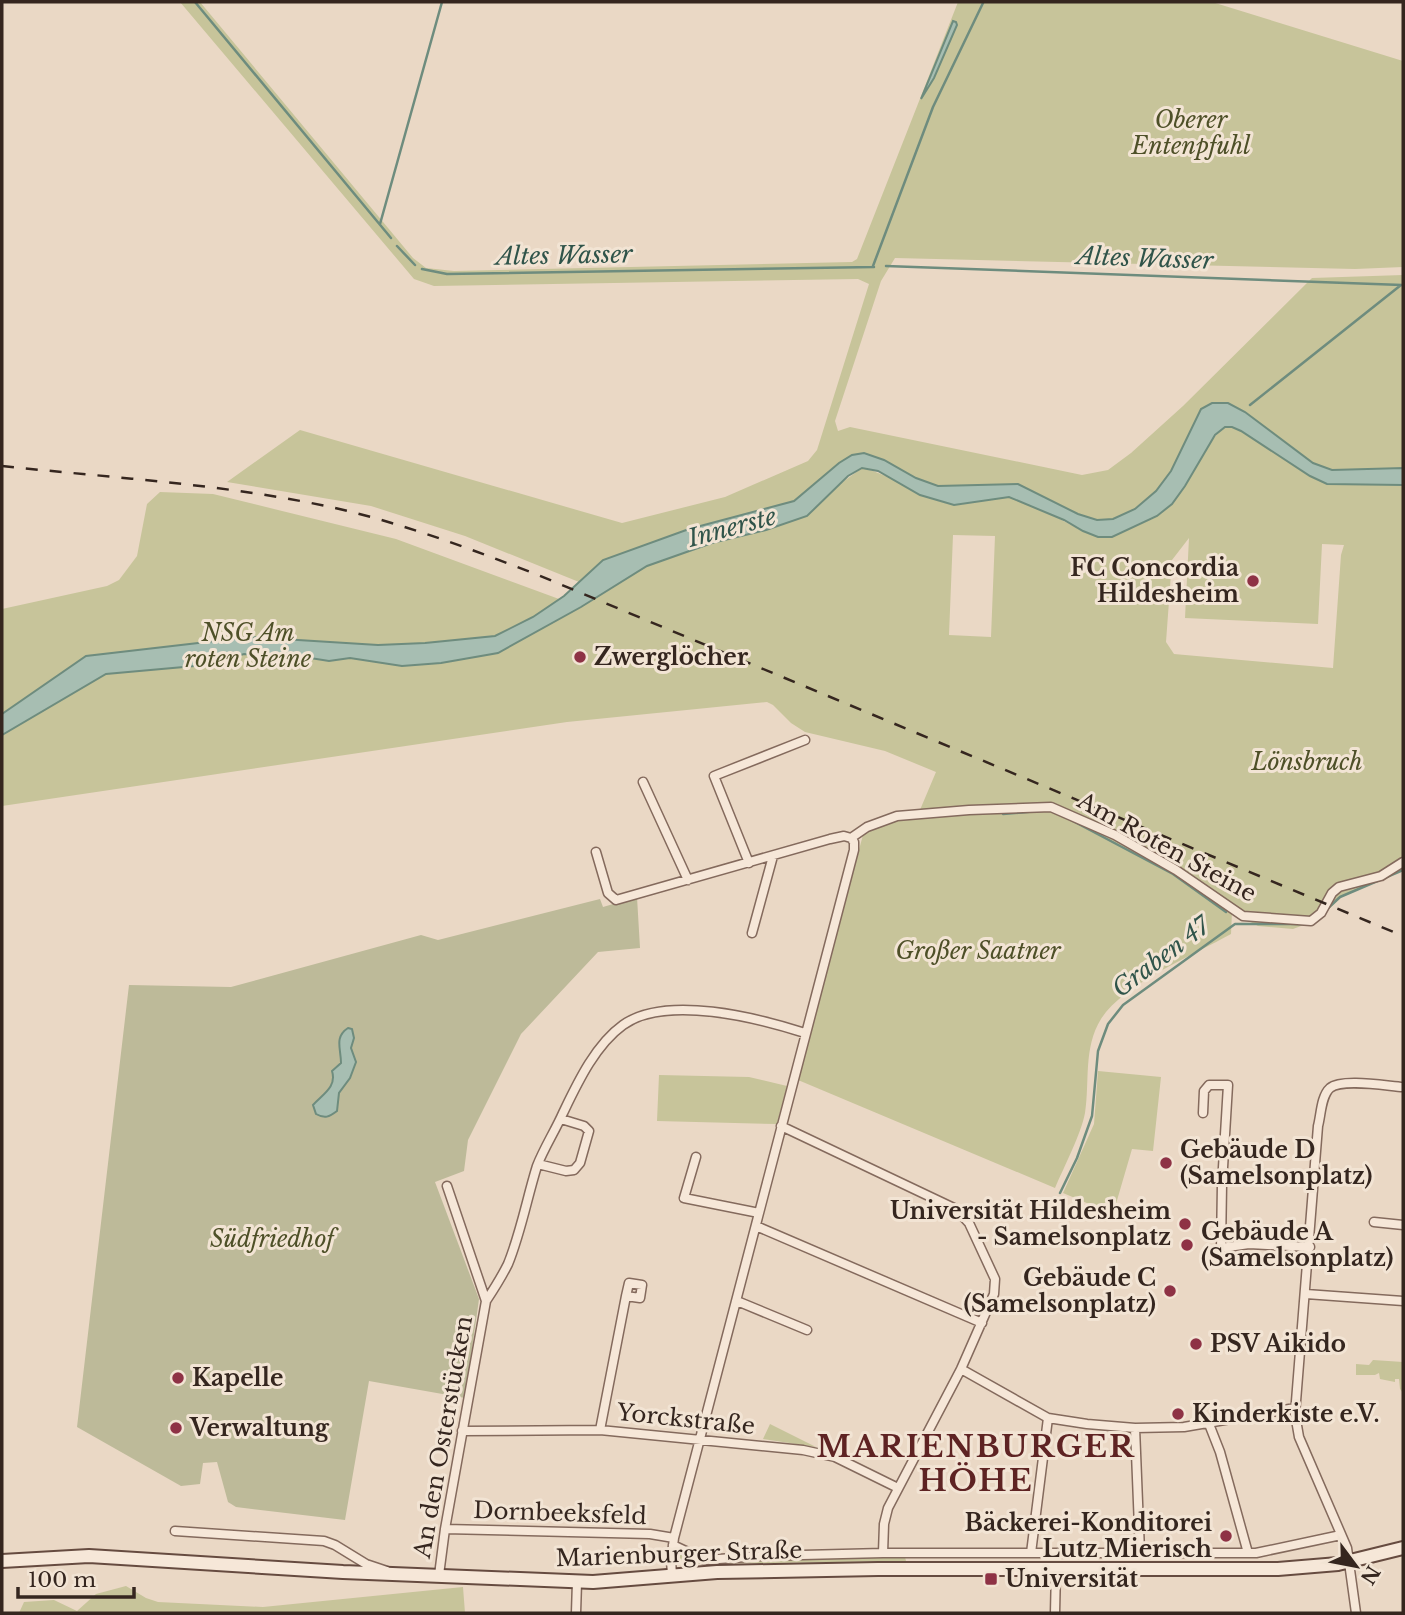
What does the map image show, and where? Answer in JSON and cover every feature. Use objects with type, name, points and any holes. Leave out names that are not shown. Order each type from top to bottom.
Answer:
[{"type":"main road","name":"Marienburger Straße","points":[[2,1561],[89,1556],[343,1572],[577,1582],[744,1571],[1278,1569],[1350,1562],[1403,1548]]},
{"type":"street","points":[[749,863],[714,776],[805,740]]},
{"type":"street","points":[[643,782],[688,880]]},
{"type":"street","name":"Am Roten Steine","points":[[596,852],[608,893],[616,900],[837,837],[851,838],[867,827],[897,816],[990,808],[1051,807],[1115,835],[1176,870],[1243,916],[1311,921],[1321,913],[1332,893],[1339,887],[1381,876],[1403,862]]},
{"type":"street","points":[[672,1574],[673,1541],[854,850],[851,838]]},
{"type":"street","points":[[752,933],[773,856]]},
{"type":"street","points":[[486,1301],[507,1265],[538,1164],[575,1088],[602,1047],[624,1024],[639,1016],[692,1011],[728,1014],[805,1033]]},
{"type":"street","points":[[1356,1613],[1350,1562],[1299,1437],[1295,1408],[1318,1126],[1324,1097],[1330,1087],[1342,1083],[1403,1087]]},
{"type":"street","points":[[1203,1113],[1204,1091],[1209,1085],[1228,1085],[1221,1248],[1249,1244],[1310,1247]]},
{"type":"street","points":[[538,1164],[566,1171],[574,1170],[580,1163],[589,1131],[584,1126],[561,1119]]},
{"type":"street","points":[[781,1126],[956,1209],[969,1223],[995,1279],[996,1286],[961,1369],[898,1488],[884,1524],[883,1553]]},
{"type":"street","points":[[696,1157],[684,1198],[759,1213]]},
{"type":"street","name":"An den Osterstücken","points":[[439,1575],[486,1301],[447,1186]]},
{"type":"street","points":[[1374,1222],[1403,1225]]},
{"type":"street","points":[[755,1226],[982,1323]]},
{"type":"street","points":[[1306,1294],[1403,1301]]},
{"type":"street","points":[[600,1430],[626,1296]]},
{"type":"street","points":[[737,1301],[807,1330]]},
{"type":"street","points":[[961,1369],[1048,1418],[1135,1428],[1209,1424],[1295,1408]]},
{"type":"street","points":[[1031,1553],[1048,1418]]},
{"type":"street","points":[[1209,1424],[1220,1452],[1248,1553]]},
{"type":"street","points":[[1135,1428],[1140,1552]]},
{"type":"street","name":"Yorckstraße","points":[[462,1431],[600,1430],[803,1450],[835,1457],[898,1488]]},
{"type":"street","name":"Dornbeeksfeld","points":[[445,1529],[650,1534],[673,1541]]},
{"type":"street","points":[[175,1531],[324,1541],[366,1564],[393,1574]]},
{"type":"street","name":"Marienburger Straße","points":[[673,1541],[705,1560],[883,1553],[1248,1553],[1341,1535]]},
{"type":"street","points":[[342,1551],[345,1560],[343,1572]]},
{"type":"street","points":[[961,1552],[976,1569]]},
{"type":"street","points":[[1055,1613],[1056,1569]]},
{"type":"street","points":[[576,1613],[577,1582]]},
{"type":"green space","name":"Oberer Entenpfuhl","points":[[180,2],[200,2],[413,258],[426,268],[454,271],[852,262],[857,259],[958,2],[1212,2],[1403,61],[1403,267],[1355,269],[895,258],[881,281],[835,421],[838,431],[850,427],[1082,475],[1108,470],[1183,406],[1312,278],[1403,275],[1403,468],[1332,470],[1313,463],[1228,403],[1213,402],[1201,409],[1171,471],[1156,491],[1135,509],[1113,519],[1098,520],[1078,514],[1018,484],[938,486],[916,478],[884,460],[839,463],[794,501],[689,529],[603,560],[579,582],[465,536],[371,506],[227,482],[300,430],[622,523],[725,497],[808,461],[817,450],[869,284],[858,279],[434,286],[414,279]]},
{"type":"green space","points":[[1225,427],[1232,427],[1327,484],[1403,485],[1403,869],[1343,896],[1317,920],[1293,929],[1258,926],[1232,912],[1231,934],[1160,971],[1111,1006],[1095,1030],[1089,1053],[1083,1121],[1055,1188],[798,1080],[864,831],[886,823],[917,817],[936,772],[885,751],[805,732],[767,702],[567,722],[2,806],[2,609],[107,586],[119,580],[137,556],[147,504],[160,492],[213,494],[396,539],[559,599],[556,601],[575,610],[647,566],[712,543],[766,530],[862,468],[939,501],[957,504],[1009,497],[1021,500],[1090,533],[1113,536],[1154,518],[1168,507],[1215,436]],"holes":[[[953,535],[995,536],[991,637],[949,635]],[[1189,538],[1185,618],[1318,624],[1322,544],[1344,545],[1333,668],[1174,654],[1166,642],[1172,560]]]},
{"type":"green space","name":"Südfriedhof","points":[[637,897],[640,948],[598,952],[521,1034],[468,1140],[464,1171],[435,1182],[479,1299],[465,1398],[369,1381],[345,1520],[236,1507],[228,1502],[217,1462],[203,1463],[200,1484],[181,1486],[77,1427],[129,985],[231,987],[421,935],[438,940],[600,899],[603,907]]},
{"type":"green space","points":[[1098,1071],[1161,1077],[1153,1151],[1132,1149],[1113,1214],[1063,1193],[1094,1124]]},
{"type":"green space","points":[[659,1075],[749,1077],[787,1086],[777,1124],[657,1121]]},
{"type":"green space","points":[[1373,1360],[1403,1362],[1403,1393],[1399,1379],[1395,1379],[1395,1382],[1380,1379],[1379,1373],[1356,1375],[1356,1364],[1369,1365]]},
{"type":"green space","points":[[770,1424],[816,1447],[763,1439]]},
{"type":"green space","points":[[676,1551],[692,1557],[905,1557],[906,1561],[688,1564],[677,1562]]},
{"type":"green space","points":[[126,1586],[158,1602],[263,1607],[463,1587],[465,1613],[19,1613],[24,1602],[54,1600],[77,1611],[96,1594]]},
{"type":"water","points":[[953,21],[957,25],[934,78],[921,99]]},
{"type":"water","name":"Innerste","points":[[1212,403],[1228,403],[1245,412],[1313,463],[1332,470],[1403,468],[1403,485],[1327,484],[1310,476],[1241,431],[1225,427],[1215,435],[1172,504],[1157,516],[1112,537],[1098,537],[1009,497],[954,505],[920,495],[878,471],[862,468],[848,476],[807,516],[766,530],[712,543],[647,566],[581,607],[498,653],[441,663],[402,666],[350,658],[329,661],[244,654],[206,665],[106,674],[2,735],[2,714],[86,656],[250,637],[378,645],[495,636],[533,617],[564,596],[603,560],[689,529],[794,501],[852,455],[864,453],[884,460],[916,478],[938,486],[1018,484],[1078,514],[1097,520],[1113,519],[1135,509],[1156,491],[1171,471],[1201,409]]},
{"type":"water","points":[[348,1028],[352,1029],[354,1038],[351,1048],[356,1062],[350,1078],[339,1093],[337,1111],[324,1117],[316,1114],[313,1105],[333,1082],[332,1071],[341,1063],[341,1035]]},
{"type":"waterway","name":"Altes Wasser","points":[[195,2],[391,238]]},
{"type":"waterway","points":[[380,224],[442,2]]},
{"type":"waterway","points":[[873,266],[933,107],[983,3]]},
{"type":"waterway","name":"Altes Wasser","points":[[397,246],[415,265]]},
{"type":"waterway","name":"Altes Wasser","points":[[886,266],[1402,285]]},
{"type":"waterway","name":"Altes Wasser","points":[[422,269],[447,274],[874,267]]},
{"type":"waterway","name":"Altes Wasser","points":[[1250,405],[1401,285]]},
{"type":"waterway","points":[[1003,814],[1038,811]]},
{"type":"waterway","points":[[1071,820],[1173,874],[1226,912]]},
{"type":"waterway","name":"Graben 47","points":[[1326,910],[1340,897],[1403,870]]},
{"type":"waterway","name":"Graben 47","points":[[1060,1193],[1077,1158],[1092,1116],[1098,1051],[1108,1024],[1123,1005],[1235,924],[1307,924]]},
{"type":"railway","points":[[2,466],[253,493],[361,514],[438,538],[538,575],[1403,936]]},
{"type":"place","name":"FC Concordia Hildesheim","points":[[1253,581]]},
{"type":"place","name":"Zwerglöcher","points":[[580,657]]},
{"type":"place","name":"Gebäude D (Samelsonplatz)","points":[[1166,1163]]},
{"type":"place","name":"Universität Hildesheim - Samelsonplatz","points":[[1185,1224]]},
{"type":"place","name":"Gebäude A (Samelsonplatz)","points":[[1187,1245]]},
{"type":"place","name":"Gebäude C (Samelsonplatz)","points":[[1170,1291]]},
{"type":"place","name":"PSV Aikido","points":[[1196,1344]]},
{"type":"place","name":"Kapelle","points":[[178,1378]]},
{"type":"place","name":"Kinderkiste e.V.","points":[[1178,1414]]},
{"type":"place","name":"Verwaltung","points":[[176,1428]]},
{"type":"place","name":"Bäckerei-Konditorei Lutz Mierisch","points":[[1226,1536]]},
{"type":"place","name":"Universität","points":[[991,1579]]},
{"type":"district","name":"MARIENBURGER HÖHE","points":[[976,1463]]},
{"type":"park label","name":"NSG Am roten Steine","points":[[248,646]]},
{"type":"park label","name":"Lönsbruch","points":[[1307,762]]},
{"type":"park label","name":"Großer Saatner","points":[[978,951]]}]
